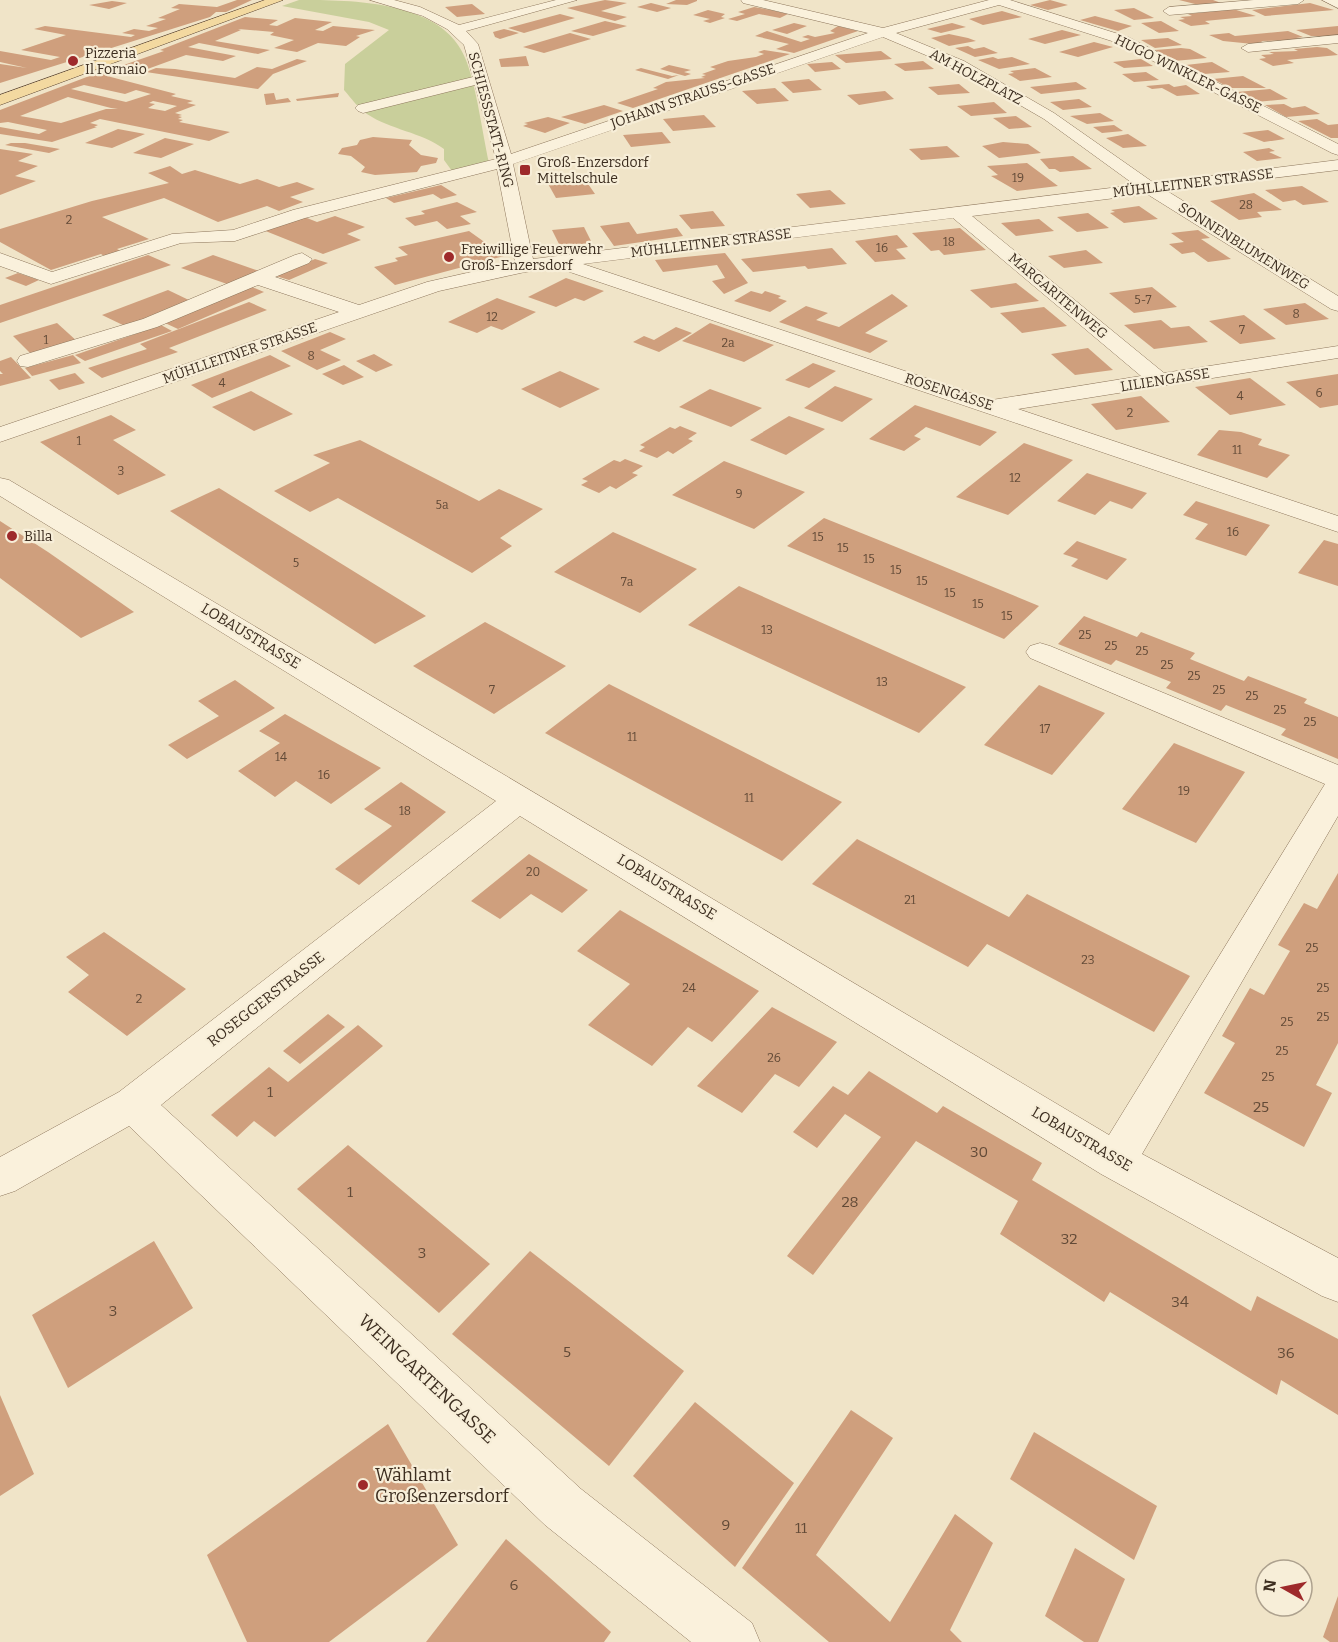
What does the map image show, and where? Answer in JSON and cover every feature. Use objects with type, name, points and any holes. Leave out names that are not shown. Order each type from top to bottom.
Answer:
[{"type":"main road","points":[[0,100],[277,0]]},
{"type":"street","points":[[376,0],[411,7],[459,29],[571,0]]},
{"type":"street","name":"AM HOLZPLATZ","points":[[747,0],[883,32],[959,64],[1049,116],[1150,188]]},
{"type":"street","points":[[1169,11],[1298,0]]},
{"type":"street","points":[[1328,0],[1338,4]]},
{"type":"street","name":"JOHANN STRAUSS-GASSE","points":[[0,259],[51,278],[179,238],[235,235],[299,214],[495,165],[504,160],[883,32],[1001,1]]},
{"type":"street","name":"HUGO WINKLER-GASSE","points":[[1001,1],[1123,40],[1338,150]]},
{"type":"street","name":"SCHIESSSTATT-RING","points":[[459,29],[471,44],[504,160],[525,266]]},
{"type":"street","points":[[1248,48],[1338,39]]},
{"type":"street","points":[[363,108],[480,80]]},
{"type":"street","name":"MÜHLLEITNER STRASSE","points":[[0,435],[434,286],[525,266],[1338,165]]},
{"type":"street","name":"SONNENBLUMENWEG","points":[[1150,188],[1338,305]]},
{"type":"street","name":"MARGARITENWEG","points":[[956,212],[1160,381]]},
{"type":"street","points":[[28,361],[150,323],[302,259]]},
{"type":"street","name":"ROSENGASSE","points":[[559,262],[1338,524]]},
{"type":"street","points":[[258,278],[359,312]]},
{"type":"street","name":"LILIENGASSE","points":[[992,407],[1338,352]]},
{"type":"street","name":"LOBAUSTRASSE","points":[[0,485],[519,800],[724,921],[747,938],[1116,1161],[1338,1281]]},
{"type":"street","points":[[1040,652],[1338,777]]},
{"type":"street","points":[[1116,1161],[1338,788]]},
{"type":"street","name":"ROSEGGERSTRASSE","points":[[0,1178],[133,1104],[519,800]]},
{"type":"street","name":"WEINGARTENGASSE","points":[[133,1104],[563,1507],[733,1642]]},
{"type":"green space","points":[[299,0],[369,3],[417,15],[438,25],[455,40],[466,60],[489,163],[452,171],[444,160],[444,149],[364,112],[344,90],[345,64],[389,30],[369,22],[282,6]]},
{"type":"building","points":[[237,0],[252,0],[226,12],[216,12],[210,17],[0,83],[0,64],[27,68],[0,62],[0,51],[51,60],[60,57],[21,50],[66,35],[34,29],[45,26],[131,37],[135,35],[122,33],[134,29],[149,31],[158,28],[146,26],[166,19],[158,18],[180,9],[171,8],[179,4],[217,7]]},
{"type":"building","points":[[605,0],[627,3],[601,11],[627,17],[615,21],[567,8]]},
{"type":"building","points":[[676,0],[697,1],[687,5],[666,4]]},
{"type":"building","points":[[1050,0],[1068,5],[1048,10],[1030,5]]},
{"type":"building","points":[[1179,0],[1213,0],[1221,3],[1199,5]]},
{"type":"building","points":[[112,1],[127,3],[109,9],[89,5]]},
{"type":"building","points":[[651,3],[671,8],[657,12],[637,7]]},
{"type":"building","points":[[1310,3],[1334,10],[1265,16],[1252,10]]},
{"type":"building","points":[[472,4],[485,14],[457,17],[445,7]]},
{"type":"building","points":[[754,7],[788,14],[780,18],[759,14],[737,21],[728,19],[745,14],[738,12]]},
{"type":"building","points":[[1134,8],[1154,18],[1134,20],[1114,10]]},
{"type":"building","points":[[1233,9],[1256,16],[1205,21],[1210,24],[1191,26],[1178,20],[1185,19],[1180,17],[1192,16],[1188,14]]},
{"type":"building","points":[[708,10],[725,14],[721,17],[725,18],[710,23],[703,21],[710,19],[693,15]]},
{"type":"building","points":[[1002,11],[1022,17],[983,25],[969,19]]},
{"type":"building","points":[[560,14],[575,18],[524,33],[508,28]]},
{"type":"building","points":[[1095,16],[1132,26],[1118,31],[1080,20]]},
{"type":"building","points":[[245,17],[278,20],[269,25],[277,26],[295,18],[332,22],[315,30],[323,31],[333,26],[375,30],[356,36],[360,37],[346,46],[318,43],[297,52],[274,48],[294,40],[270,35],[274,32],[238,29],[241,30],[215,41],[270,50],[258,54],[199,43],[188,47],[236,56],[223,61],[186,55],[131,75],[115,73],[107,76],[176,94],[171,96],[193,101],[187,103],[196,105],[175,113],[182,115],[178,116],[182,117],[178,119],[183,120],[179,122],[230,132],[209,141],[100,119],[90,123],[98,125],[94,127],[97,127],[52,142],[0,134],[0,127],[39,134],[47,130],[8,122],[0,123],[0,110],[113,67],[164,51],[160,50]],"holes":[[[84,85],[125,94],[136,90],[151,94],[126,102],[71,89]],[[68,97],[118,109],[106,109],[61,123],[20,116]],[[153,101],[177,106],[165,111],[148,108],[155,104],[149,103]]]},
{"type":"building","points":[[605,21],[627,26],[593,36],[571,31]]},
{"type":"building","points":[[1161,21],[1179,31],[1159,33],[1141,23]]},
{"type":"building","points":[[794,23],[807,26],[787,34],[772,30]]},
{"type":"building","points":[[952,23],[966,27],[941,33],[927,29]]},
{"type":"building","points":[[838,26],[858,31],[794,53],[776,49],[789,44],[755,36],[767,31],[801,42],[810,39],[802,37],[808,35],[815,37],[835,33],[830,31]]},
{"type":"building","points":[[1338,26],[1338,36],[1311,36],[1296,30]]},
{"type":"building","points":[[504,29],[519,33],[500,39],[495,37],[493,32]]},
{"type":"building","points":[[1062,30],[1081,35],[1045,44],[1028,39]]},
{"type":"building","points":[[1288,31],[1303,37],[1296,38],[1301,40],[1261,41],[1264,43],[1253,44],[1223,41],[1209,35],[1229,33],[1235,36]]},
{"type":"building","points":[[570,33],[591,39],[544,53],[523,47]]},
{"type":"building","points":[[949,34],[976,41],[949,46],[931,38]]},
{"type":"building","points":[[1168,38],[1182,45],[1155,48],[1141,40]]},
{"type":"building","points":[[1094,42],[1113,47],[1078,57],[1059,52]]},
{"type":"building","points":[[968,46],[974,49],[984,47],[998,53],[975,57],[955,48]]},
{"type":"building","points":[[1327,48],[1338,55],[1287,60],[1294,63],[1273,66],[1259,59],[1266,58],[1261,55],[1274,54],[1269,52],[1298,51],[1294,49]]},
{"type":"building","points":[[1190,49],[1207,58],[1174,61],[1155,50]]},
{"type":"building","points":[[764,50],[790,54],[633,108],[617,103],[658,89],[653,88],[666,82],[705,78],[701,77],[706,75],[702,74],[716,69],[710,67],[728,61],[756,57],[764,54],[758,52]]},
{"type":"building","points":[[881,51],[892,59],[846,63],[835,55]]},
{"type":"building","points":[[526,56],[529,66],[501,67],[499,59]]},
{"type":"building","points":[[993,57],[998,59],[1012,57],[1030,64],[999,69],[978,60]]},
{"type":"building","points":[[297,59],[307,61],[273,74],[258,89],[146,72],[156,68],[175,69],[235,78],[257,67],[272,69]]},
{"type":"building","points":[[1141,59],[1153,66],[1124,68],[1113,62]]},
{"type":"building","points":[[923,61],[934,69],[905,71],[894,64]]},
{"type":"building","points":[[832,62],[841,69],[815,72],[807,64]]},
{"type":"building","points":[[1212,62],[1230,72],[1204,74],[1186,65]]},
{"type":"building","points":[[669,65],[691,70],[684,72],[691,74],[685,76],[660,69]]},
{"type":"building","points":[[641,68],[672,76],[679,75],[668,79],[635,70]]},
{"type":"building","points":[[1035,68],[1052,77],[1020,81],[1008,74],[1014,73],[1010,71]]},
{"type":"building","points":[[1146,72],[1159,80],[1134,82],[1122,74]]},
{"type":"building","points":[[1243,76],[1266,88],[1230,88],[1213,79]]},
{"type":"building","points":[[809,79],[822,90],[793,93],[781,82]]},
{"type":"building","points":[[1076,82],[1087,89],[1041,94],[1030,87]]},
{"type":"building","points":[[959,84],[970,93],[938,95],[928,87]]},
{"type":"building","points":[[1169,84],[1174,87],[1186,85],[1200,94],[1177,96],[1162,88],[1152,89],[1146,86]]},
{"type":"building","points":[[775,88],[789,101],[757,104],[742,91]]},
{"type":"building","points":[[1270,89],[1288,99],[1256,102],[1237,92]]},
{"type":"building","points":[[885,91],[894,99],[859,105],[847,95]]},
{"type":"building","points":[[274,93],[276,100],[288,98],[291,102],[266,105],[264,94]]},
{"type":"building","points":[[339,93],[338,97],[297,101],[296,99]]},
{"type":"building","points":[[1079,99],[1092,107],[1063,110],[1050,102]]},
{"type":"building","points":[[994,102],[1007,113],[971,116],[957,106]]},
{"type":"building","points":[[1284,104],[1292,108],[1305,106],[1320,114],[1286,117],[1265,105]]},
{"type":"building","points":[[604,105],[623,111],[585,124],[561,117]]},
{"type":"building","points":[[1100,113],[1114,121],[1087,124],[1070,116]]},
{"type":"building","points":[[704,115],[716,127],[673,131],[663,119]]},
{"type":"building","points":[[1016,116],[1032,127],[1009,129],[993,118]]},
{"type":"building","points":[[548,117],[570,123],[545,133],[523,126],[528,124],[524,123]]},
{"type":"building","points":[[1317,119],[1328,125],[1338,124],[1338,138],[1331,138],[1298,121]]},
{"type":"building","points":[[1114,125],[1123,131],[1102,133],[1093,127]]},
{"type":"building","points":[[118,129],[145,134],[112,148],[85,143]]},
{"type":"building","points":[[1268,130],[1285,139],[1264,142],[1242,133]]},
{"type":"building","points":[[662,132],[671,143],[631,147],[623,135]]},
{"type":"building","points":[[1128,134],[1147,146],[1123,148],[1106,138]]},
{"type":"building","points":[[373,137],[412,140],[409,145],[421,155],[438,158],[436,163],[421,166],[417,172],[375,175],[361,172],[365,167],[351,156],[338,154],[342,148],[357,145],[360,140]]},
{"type":"building","points":[[165,138],[194,144],[161,158],[133,153]]},
{"type":"building","points":[[1003,142],[1028,144],[1041,153],[999,158],[982,146]]},
{"type":"building","points":[[11,143],[60,149],[49,153],[5,145]]},
{"type":"building","points":[[947,146],[960,157],[921,160],[909,149]]},
{"type":"building","points":[[1269,148],[1275,151],[1269,152],[1282,158],[1257,161],[1243,152]]},
{"type":"building","points":[[0,149],[33,154],[18,161],[38,166],[15,176],[36,181],[0,195]]},
{"type":"building","points":[[1073,156],[1092,169],[1060,172],[1049,169],[1040,159]]},
{"type":"building","points":[[1027,163],[1058,186],[1017,191],[991,176],[998,175],[987,166]]},
{"type":"building","points":[[170,166],[182,174],[195,170],[240,184],[257,179],[279,187],[297,182],[315,189],[290,197],[303,202],[279,211],[267,206],[218,222],[164,198],[102,217],[149,239],[117,249],[124,253],[107,258],[101,254],[51,270],[0,242],[0,229],[92,201],[169,183],[148,173]]},
{"type":"building","points":[[584,178],[595,194],[556,198],[547,182]]},
{"type":"building","points":[[441,185],[457,195],[441,199],[433,194],[394,203],[386,198]]},
{"type":"building","points":[[1302,186],[1329,202],[1303,205],[1295,200],[1283,202],[1265,190]]},
{"type":"building","points":[[830,190],[846,204],[810,208],[796,194]]},
{"type":"building","points":[[1254,193],[1282,210],[1257,212],[1262,217],[1239,220],[1210,201]]},
{"type":"building","points":[[457,202],[477,212],[460,216],[471,224],[447,229],[437,221],[415,226],[405,218],[425,214],[421,211]]},
{"type":"building","points":[[1139,206],[1158,219],[1124,223],[1110,213],[1115,212],[1111,210]]},
{"type":"building","points":[[713,211],[725,226],[691,229],[679,215]]},
{"type":"building","points":[[1088,213],[1109,228],[1077,232],[1057,217]]},
{"type":"building","points":[[302,216],[317,222],[335,216],[365,227],[347,234],[361,240],[323,254],[263,230]]},
{"type":"building","points":[[1039,219],[1054,231],[1016,236],[1001,223]]},
{"type":"building","points":[[629,222],[637,234],[677,228],[683,236],[614,246],[600,226]]},
{"type":"building","points":[[584,227],[592,243],[560,246],[552,230]]},
{"type":"building","points":[[960,228],[986,250],[944,255],[939,250],[931,251],[912,233]]},
{"type":"building","points":[[1198,230],[1210,238],[1201,239],[1231,259],[1208,262],[1194,252],[1182,254],[1169,244],[1184,242],[1171,233]]},
{"type":"building","name":"Freiwillige Feuerwehr Groß-Enzersdorf","points":[[469,231],[504,256],[395,285],[374,267],[398,261],[395,258],[408,255],[398,247]]},
{"type":"building","points":[[897,235],[908,247],[896,249],[906,259],[875,262],[855,241]]},
{"type":"building","points":[[832,248],[847,264],[753,272],[741,259]]},
{"type":"building","points":[[1086,250],[1103,263],[1064,268],[1048,256]]},
{"type":"building","points":[[725,253],[748,283],[724,294],[712,281],[725,278],[717,265],[663,272],[655,260]]},
{"type":"building","points":[[148,255],[171,265],[0,323],[0,305]]},
{"type":"building","points":[[213,255],[262,272],[230,285],[181,268]]},
{"type":"building","points":[[315,259],[328,263],[289,280],[276,276]]},
{"type":"building","points":[[18,273],[39,280],[26,286],[5,278]]},
{"type":"building","points":[[566,278],[604,291],[584,301],[575,298],[556,307],[528,297]]},
{"type":"building","points":[[1016,283],[1039,301],[991,308],[970,290]]},
{"type":"building","points":[[252,287],[264,292],[178,329],[165,323]]},
{"type":"building","points":[[1152,287],[1177,307],[1134,313],[1109,293]]},
{"type":"building","points":[[168,290],[193,302],[127,327],[102,315]]},
{"type":"building","points":[[751,291],[762,294],[765,291],[781,296],[778,298],[787,301],[770,312],[734,301]]},
{"type":"building","points":[[892,294],[908,306],[865,333],[888,341],[870,353],[779,322],[806,306],[828,313],[816,320],[839,327]]},
{"type":"building","points":[[497,298],[536,312],[502,330],[491,326],[477,333],[448,322]]},
{"type":"building","points":[[249,302],[267,310],[169,348],[178,352],[102,378],[88,368],[147,349],[140,344]]},
{"type":"building","points":[[1305,303],[1329,319],[1286,325],[1263,309]]},
{"type":"building","points":[[1044,307],[1067,326],[1022,333],[1000,313]]},
{"type":"building","points":[[1244,315],[1276,339],[1240,344],[1209,321]]},
{"type":"building","points":[[1161,320],[1171,328],[1189,326],[1208,342],[1154,349],[1124,325]]},
{"type":"building","points":[[57,323],[79,343],[34,357],[13,336]]},
{"type":"building","points":[[710,323],[774,345],[744,362],[682,341]]},
{"type":"building","points":[[161,325],[172,331],[85,361],[75,355]]},
{"type":"building","points":[[676,327],[692,333],[659,352],[633,342],[644,336],[654,340]]},
{"type":"building","points":[[330,332],[346,339],[320,350],[341,360],[317,370],[281,351]]},
{"type":"building","points":[[1088,348],[1113,370],[1075,375],[1051,354]]},
{"type":"building","points":[[374,354],[393,365],[376,372],[356,361]]},
{"type":"building","points":[[73,355],[81,363],[32,376],[25,368]]},
{"type":"building","points":[[270,355],[291,366],[212,398],[191,385]]},
{"type":"building","points":[[11,357],[31,378],[0,386],[0,374],[3,374],[0,371],[0,361]]},
{"type":"building","points":[[813,363],[836,371],[809,388],[785,380]]},
{"type":"building","points":[[344,365],[364,377],[343,385],[322,374]]},
{"type":"building","points":[[560,371],[600,389],[560,408],[521,389]]},
{"type":"building","points":[[75,373],[85,383],[59,390],[49,380]]},
{"type":"building","points":[[1338,374],[1338,405],[1320,408],[1286,382]]},
{"type":"building","points":[[1250,378],[1286,405],[1230,415],[1195,387]]},
{"type":"building","points":[[835,386],[873,399],[842,422],[804,408]]},
{"type":"building","points":[[710,389],[762,408],[731,427],[679,407]]},
{"type":"building","points":[[251,391],[293,414],[254,431],[212,407]]},
{"type":"building","points":[[1141,396],[1170,422],[1116,430],[1091,404]]},
{"type":"building","points":[[915,405],[997,432],[980,446],[926,427],[914,436],[921,439],[904,451],[869,439]]},
{"type":"building","points":[[111,415],[136,430],[113,440],[166,475],[118,495],[40,442]]},
{"type":"building","points":[[789,416],[825,429],[786,455],[750,440]]},
{"type":"building","points":[[680,426],[697,433],[688,439],[693,441],[673,454],[668,451],[657,458],[639,451],[645,447],[640,445],[670,427],[675,429]]},
{"type":"building","points":[[1219,430],[1241,432],[1262,439],[1258,445],[1290,455],[1267,478],[1197,455]]},
{"type":"building","points":[[360,440],[479,501],[499,489],[543,509],[500,538],[512,546],[472,573],[338,498],[310,512],[274,491],[330,463],[313,455]]},
{"type":"building","points":[[1024,443],[1073,460],[1008,515],[956,497]]},
{"type":"building","points":[[625,459],[643,466],[632,473],[638,475],[616,489],[610,486],[599,493],[581,485],[588,481],[582,479],[614,460],[620,462]]},
{"type":"building","points":[[724,461],[805,492],[754,529],[672,495]]},
{"type":"building","points":[[1087,473],[1147,493],[1132,509],[1110,501],[1095,515],[1057,501]]},
{"type":"building","points":[[219,488],[426,616],[375,644],[170,511]]},
{"type":"building","points":[[1196,501],[1270,525],[1246,556],[1195,539],[1208,524],[1183,515]]},
{"type":"building","points":[[824,518],[1039,606],[1004,639],[787,546]]},
{"type":"building","points":[[0,521],[134,612],[81,638],[0,578]]},
{"type":"building","points":[[613,532],[697,569],[640,613],[554,572]]},
{"type":"building","points":[[1324,540],[1338,544],[1338,586],[1298,573]]},
{"type":"building","points":[[1077,541],[1127,559],[1107,580],[1071,566],[1078,559],[1063,554]]},
{"type":"building","points":[[739,586],[966,687],[919,733],[688,625]]},
{"type":"building","points":[[1084,616],[1137,637],[1141,632],[1195,653],[1190,659],[1244,681],[1248,676],[1307,699],[1304,703],[1338,717],[1338,759],[1281,735],[1286,729],[1226,705],[1221,711],[1166,688],[1171,682],[1116,660],[1111,665],[1058,644]]},
{"type":"building","points":[[485,622],[566,666],[494,714],[413,666]]},
{"type":"building","points":[[235,680],[275,708],[187,759],[168,745],[219,716],[198,701]]},
{"type":"building","points":[[609,684],[842,802],[782,861],[545,733]]},
{"type":"building","points":[[1039,685],[1105,713],[1052,775],[984,745]]},
{"type":"building","points":[[285,714],[381,768],[331,804],[296,781],[275,797],[238,771],[280,743],[259,731]]},
{"type":"building","points":[[1174,743],[1245,772],[1196,843],[1122,809]]},
{"type":"building","points":[[401,782],[446,812],[359,885],[335,869],[392,826],[364,809]]},
{"type":"building","points":[[857,839],[1009,917],[1027,894],[1190,976],[1154,1032],[987,944],[968,967],[812,884]]},
{"type":"building","points":[[529,854],[588,890],[562,913],[531,894],[500,919],[471,901]]},
{"type":"building","points":[[1338,873],[1338,1043],[1316,1085],[1332,1093],[1304,1147],[1204,1093],[1235,1043],[1222,1036],[1250,988],[1264,995],[1290,951],[1278,945],[1304,903],[1317,909]]},
{"type":"building","points":[[620,910],[759,991],[712,1042],[688,1027],[652,1066],[588,1025],[630,984],[577,951]]},
{"type":"building","points":[[104,932],[186,989],[127,1036],[68,992],[89,975],[66,957]]},
{"type":"building","points":[[772,1007],[837,1042],[799,1087],[775,1074],[742,1113],[697,1086]]},
{"type":"building","points":[[328,1014],[345,1027],[300,1064],[283,1051]]},
{"type":"building","points":[[358,1025],[383,1046],[275,1137],[254,1121],[237,1137],[211,1115],[269,1067],[288,1082]]},
{"type":"building","points":[[869,1071],[937,1113],[943,1106],[1042,1163],[1032,1180],[1251,1311],[1257,1296],[1338,1339],[1338,1415],[1281,1380],[1277,1395],[1110,1292],[1104,1302],[1000,1234],[1018,1201],[916,1141],[813,1275],[787,1256],[881,1137],[845,1114],[817,1148],[793,1132],[833,1086],[848,1095]]},
{"type":"building","points":[[348,1145],[490,1264],[439,1313],[297,1189]]},
{"type":"building","points":[[154,1241],[193,1308],[68,1388],[32,1315]]},
{"type":"building","points":[[530,1251],[684,1371],[609,1466],[452,1334]]},
{"type":"building","points":[[0,1395],[34,1474],[0,1496]]},
{"type":"building","points":[[695,1402],[794,1483],[735,1567],[633,1476]]},
{"type":"building","points":[[851,1410],[893,1438],[816,1555],[890,1622],[955,1514],[993,1543],[950,1630],[962,1642],[829,1642],[742,1568]]},
{"type":"building","name":"Wählamt Großenzersdorf","points":[[388,1424],[458,1545],[329,1642],[247,1642],[207,1555]]},
{"type":"building","points":[[1034,1432],[1157,1506],[1134,1560],[1010,1479]]},
{"type":"building","points":[[506,1539],[611,1632],[604,1642],[426,1642]]},
{"type":"building","points":[[1075,1548],[1125,1579],[1098,1642],[1084,1642],[1045,1616]]},
{"type":"building","points":[[1338,1596],[1338,1642],[1330,1642],[1323,1637]]},
{"type":"place","name":"Pizzeria Il Fornaio","points":[[73,61]]},
{"type":"place","name":"Groß-Enzersdorf Mittelschule","points":[[525,170]]},
{"type":"place","name":"Freiwillige Feuerwehr Groß-Enzersdorf","points":[[449,257]]},
{"type":"place","name":"Billa","points":[[12,536]]},
{"type":"place","name":"Wählamt Großenzersdorf","points":[[363,1485]]}]
